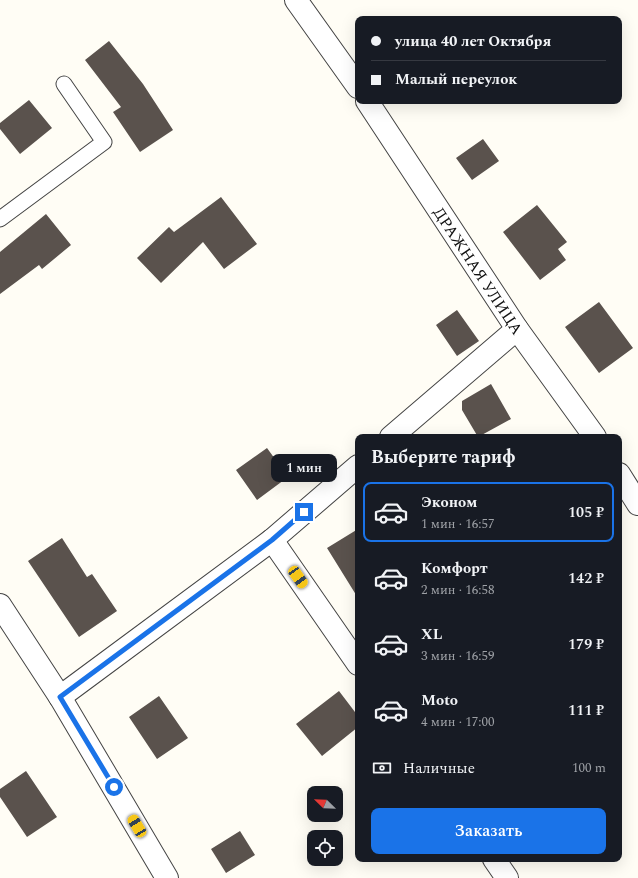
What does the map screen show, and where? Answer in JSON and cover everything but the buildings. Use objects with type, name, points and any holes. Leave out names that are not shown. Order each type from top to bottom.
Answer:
[{"type":"street","points":[[296,0],[355,84]]},
{"type":"street","name":"ДРАЖНАЯ УЛИЦА","points":[[369,104],[517,329],[593,434]]},
{"type":"street","points":[[394,434],[517,329]]},
{"type":"street","points":[[60,697],[272,540],[355,469]]},
{"type":"street","points":[[622,479],[638,504]]},
{"type":"street","points":[[272,540],[355,660]]},
{"type":"street","points":[[0,605],[60,697],[167,878]]},
{"type":"street","points":[[496,862],[507,878]]},
{"type":"lane","points":[[0,219],[104,142],[64,84]]},
{"type":"route","points":[[114,787],[60,697],[272,540],[304,512]]}]
